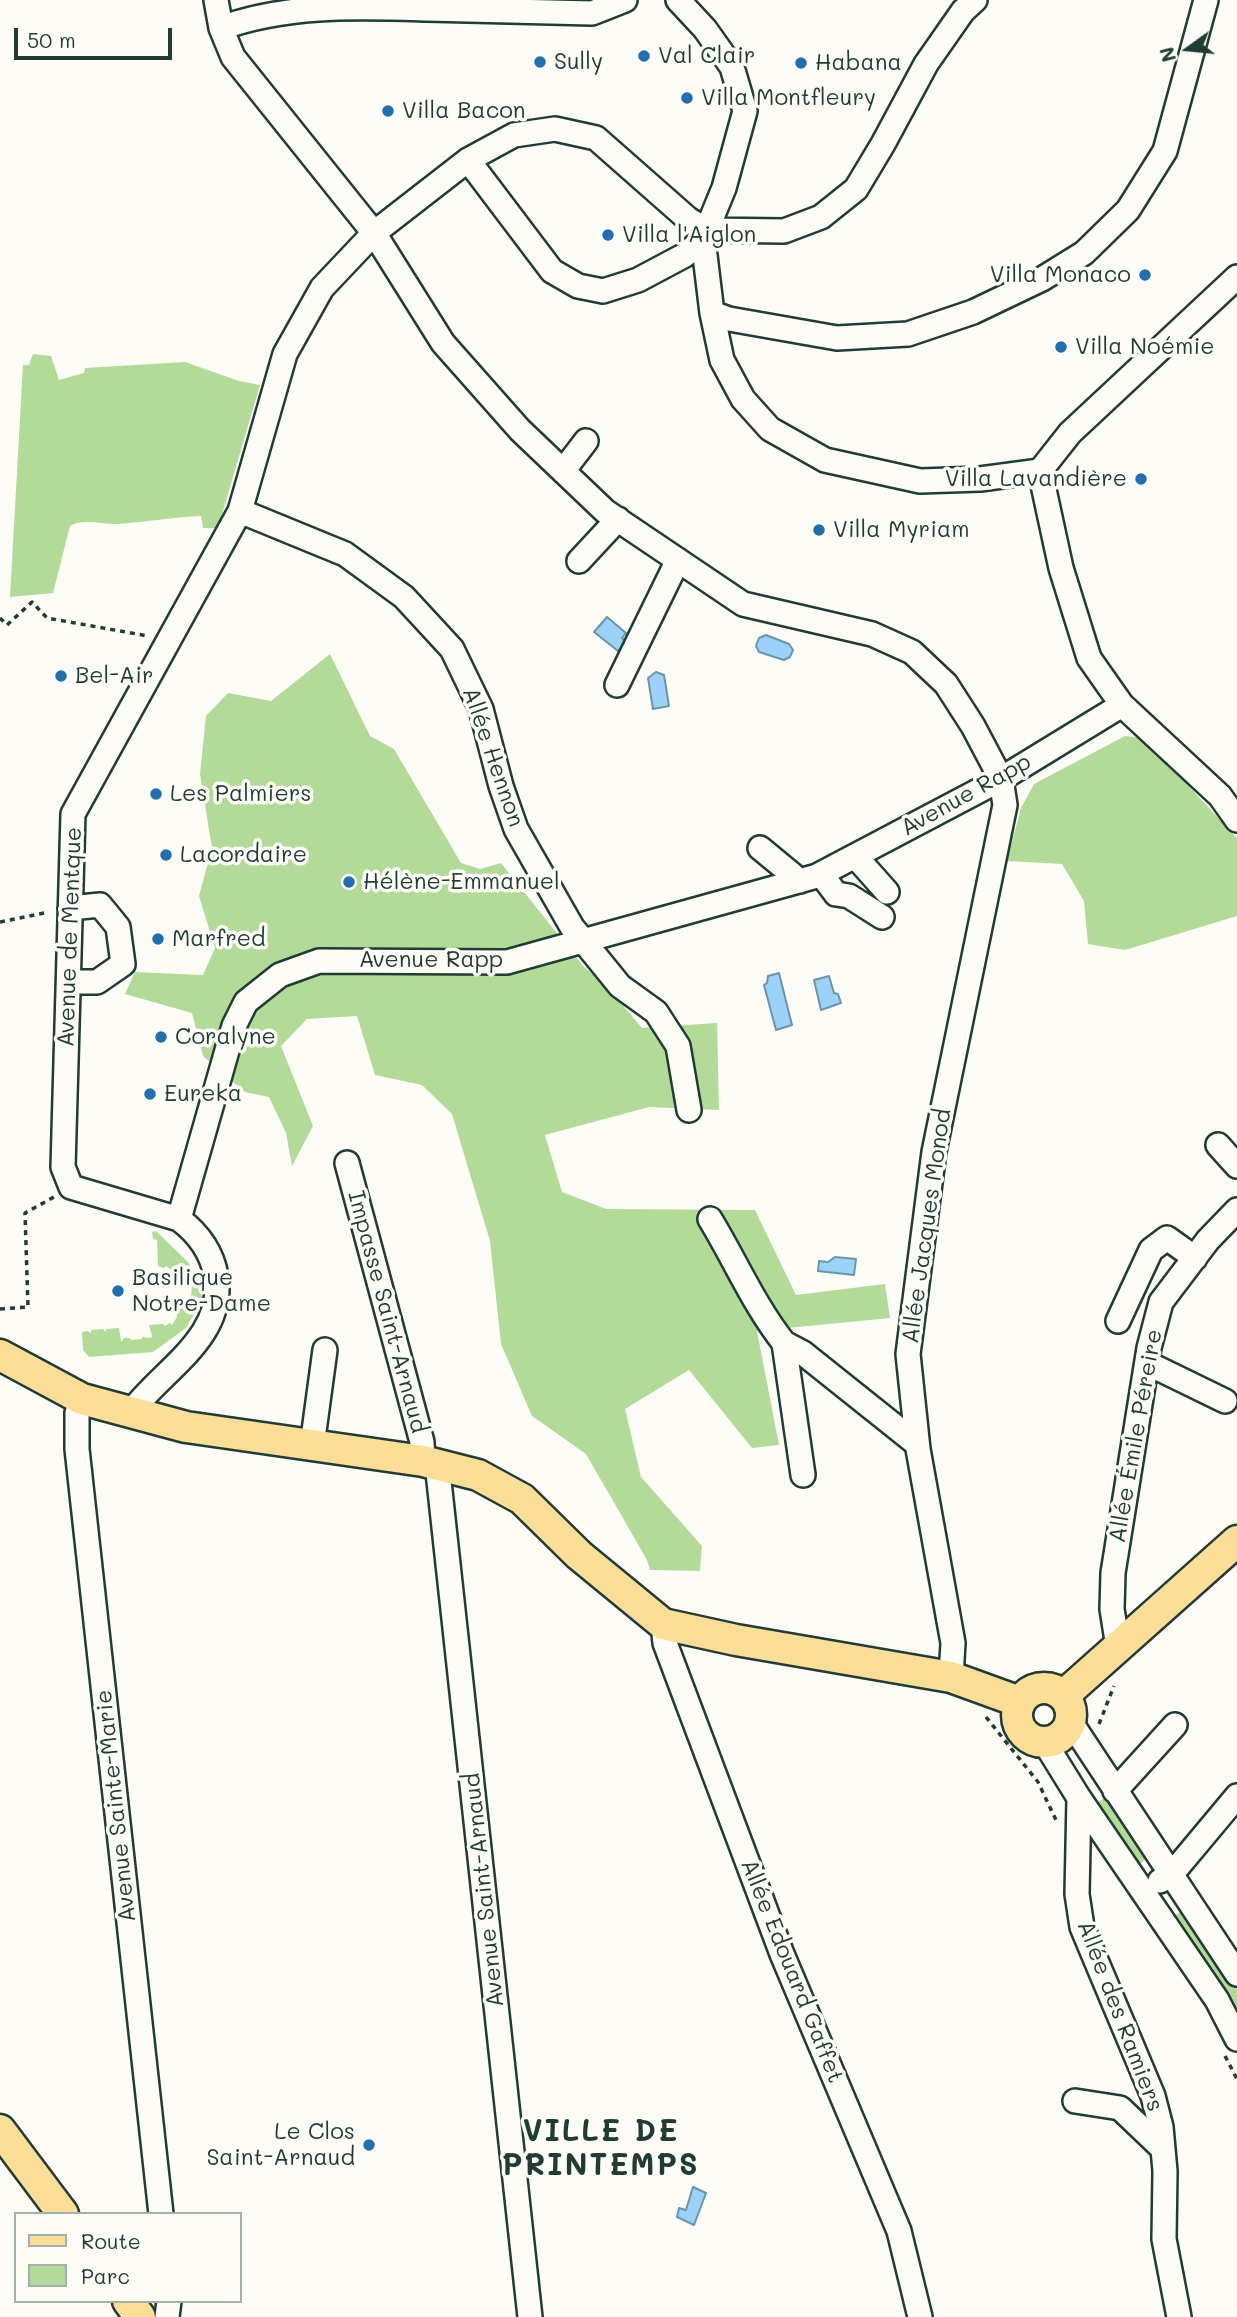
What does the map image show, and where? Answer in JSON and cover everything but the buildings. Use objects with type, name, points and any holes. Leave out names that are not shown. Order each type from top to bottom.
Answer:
[{"type":"main road","points":[[0,1354],[82,1399],[186,1427],[430,1462],[478,1475],[522,1499],[579,1555],[663,1624],[736,1640],[951,1677],[1020,1702]]},
{"type":"main road","points":[[1067,1709],[1056,1691],[1040,1688],[1025,1695],[1020,1702],[1017,1718],[1019,1726],[1029,1739],[1045,1743],[1061,1736],[1067,1709],[1118,1647],[1237,1541]]},
{"type":"main road","points":[[1,2132],[61,2212]]},
{"type":"street","points":[[216,0],[221,28],[233,57],[374,233],[443,343],[520,430],[605,511],[743,604],[872,634],[912,652],[946,684],[973,726],[1000,779]]},
{"type":"street","points":[[221,28],[239,21],[296,9],[338,6],[592,13],[625,0]]},
{"type":"street","points":[[468,160],[552,271],[578,286],[603,291],[638,280],[685,255],[704,235],[724,188],[745,111],[732,67],[705,29],[678,0]]},
{"type":"street","points":[[704,235],[784,231],[821,217],[856,189],[926,64],[963,11],[975,0]]},
{"type":"street","points":[[712,313],[729,319],[837,338],[908,334],[973,312],[1042,279],[1084,253],[1128,210],[1165,151],[1206,0]]},
{"type":"street","name":"Avenue de Mentque","points":[[71,1187],[63,1167],[74,814],[240,511],[285,354],[322,288],[374,233],[468,160],[514,135],[555,129],[596,138],[704,235]]},
{"type":"street","points":[[704,235],[712,313],[722,360],[743,399],[770,429],[825,460],[920,481],[980,480],[1041,471],[1070,433],[1237,277]]},
{"type":"street","points":[[563,471],[586,441]]},
{"type":"street","points":[[1041,471],[1061,568],[1089,658],[1122,705],[1220,796],[1237,820]]},
{"type":"street","name":"Allée Hennon","points":[[240,511],[345,554],[404,597],[452,649],[481,709],[501,786],[516,829],[572,927],[620,986],[656,1012],[678,1046],[689,1110]]},
{"type":"street","points":[[579,561],[618,519]]},
{"type":"street","points":[[617,685],[678,560]]},
{"type":"street","name":"Avenue Rapp","points":[[179,1219],[234,1026],[246,1002],[280,975],[319,961],[507,962],[810,878],[1000,779],[1122,705]]},
{"type":"street","name":"Allée Jacques Monod","points":[[951,1677],[953,1643],[917,1444],[908,1354],[934,1152],[1005,805],[1000,779]]},
{"type":"street","points":[[760,848],[836,894],[849,896],[882,917]]},
{"type":"street","points":[[855,856],[887,892]]},
{"type":"street","points":[[69,982],[97,982],[123,964],[118,927],[100,905],[70,908]]},
{"type":"street","points":[[1219,1145],[1237,1166]]},
{"type":"street","name":"Impasse Saint-Arnaud","points":[[347,1163],[422,1442],[430,1462]]},
{"type":"street","points":[[71,1187],[179,1219],[203,1241],[214,1263],[218,1288],[214,1313],[204,1334],[131,1412]]},
{"type":"street","name":"Allée Émile Péreire","points":[[1118,1647],[1112,1609],[1113,1573],[1147,1363],[1161,1302],[1237,1210]]},
{"type":"street","points":[[710,1219],[736,1262],[764,1319],[784,1343],[803,1353],[917,1444]]},
{"type":"street","points":[[1118,1321],[1151,1250],[1167,1238],[1195,1258]]},
{"type":"street","points":[[784,1343],[803,1475]]},
{"type":"street","points":[[312,1446],[324,1350]]},
{"type":"street","points":[[1147,1363],[1225,1401]]},
{"type":"street","name":"Avenue Sainte-Marie","points":[[82,1399],[77,1413],[76,1449],[161,2212]]},
{"type":"street","name":"Avenue Saint-Arnaud","points":[[430,1462],[530,2317]]},
{"type":"street","name":"Allée Edouard Gaffet","points":[[663,1624],[666,1643],[782,1954],[900,2231],[920,2317]]},
{"type":"street","points":[[1067,1709],[1111,1785],[1235,1966]]},
{"type":"street","points":[[1079,1798],[1111,1785],[1175,1725]]},
{"type":"street","points":[[1045,1743],[1079,1798],[1217,2000],[1237,2039]]},
{"type":"street","points":[[1143,1892],[1171,1875],[1237,1796]]},
{"type":"street","name":"Allée des Ramiers","points":[[1079,1798],[1077,1894],[1082,1927],[1153,2096],[1161,2127],[1164,2239],[1179,2317]]},
{"type":"street","points":[[1075,2101],[1120,2108],[1163,2149]]},
{"type":"path","points":[[0,618],[7,625],[32,602],[47,618],[170,640]]},
{"type":"path","points":[[0,922],[70,908]]},
{"type":"path","points":[[0,1310],[28,1307],[25,1213],[71,1187]]},
{"type":"path","points":[[984,1713],[1038,1782],[1078,1862]]},
{"type":"green space","points":[[33,354],[51,356],[59,380],[84,373],[85,368],[185,362],[239,381],[260,385],[218,528],[203,528],[201,516],[119,524],[75,524],[70,526],[53,593],[10,597],[23,365],[29,365]]},
{"type":"green space","points":[[330,654],[370,736],[394,749],[461,863],[480,869],[501,863],[584,967],[605,984],[642,1028],[717,1023],[719,1110],[649,1107],[545,1135],[562,1192],[606,1209],[755,1210],[796,1295],[885,1284],[890,1318],[757,1331],[779,1445],[752,1448],[689,1370],[625,1409],[641,1477],[702,1546],[700,1571],[650,1570],[647,1560],[586,1454],[532,1416],[501,1344],[490,1241],[452,1114],[422,1085],[375,1075],[357,1016],[307,1019],[281,1046],[313,1126],[292,1166],[286,1133],[269,1097],[245,1092],[203,1056],[192,1013],[125,994],[135,972],[203,975],[215,948],[199,896],[212,848],[200,774],[206,716],[228,693],[271,701]]},
{"type":"green space","points":[[1125,736],[1144,738],[1237,838],[1237,916],[1125,950],[1088,944],[1084,901],[1062,864],[1007,861],[1021,808],[1034,784]]},
{"type":"green space","points":[[156,1231],[188,1262],[201,1285],[202,1300],[186,1328],[153,1352],[89,1357],[83,1350],[82,1332],[91,1333],[91,1330],[103,1329],[106,1332],[106,1329],[119,1328],[121,1342],[124,1338],[151,1338],[149,1325],[172,1325],[177,1317],[176,1310],[171,1308],[183,1309],[189,1300],[193,1300],[192,1286],[180,1278],[179,1281],[168,1282],[173,1279],[173,1271],[166,1266],[158,1266],[157,1240],[153,1239],[152,1232]]},
{"type":"green space","points":[[1115,1791],[1156,1852],[1129,1872],[1087,1810]]},
{"type":"green space","points":[[1191,1905],[1237,1974],[1237,2020],[1164,1923]]},
{"type":"water","points":[[607,617],[626,633],[622,638],[626,641],[618,651],[594,632]]},
{"type":"water","points":[[766,635],[789,644],[793,650],[790,657],[784,660],[759,652],[756,646],[759,638]]},
{"type":"water","points":[[656,672],[664,675],[669,706],[653,709],[648,678]]},
{"type":"water","points":[[779,973],[792,1025],[776,1030],[764,985],[768,976]]},
{"type":"water","points":[[829,976],[834,993],[838,994],[841,1003],[821,1010],[814,980]]},
{"type":"water","points":[[835,1257],[856,1259],[854,1275],[818,1271],[819,1261],[828,1262]]},
{"type":"water","points":[[693,2187],[706,2193],[694,2225],[677,2217],[679,2208],[686,2210]]},
{"type":"place","name":"Val Clair","points":[[644,56]]},
{"type":"place","name":"Sully","points":[[540,62]]},
{"type":"place","name":"Habana","points":[[801,63]]},
{"type":"place","name":"Villa Montfleury","points":[[687,98]]},
{"type":"place","name":"Villa Bacon","points":[[388,111]]},
{"type":"place","name":"Villa l'Aiglon","points":[[608,235]]},
{"type":"place","name":"Villa Monaco","points":[[1145,275]]},
{"type":"place","name":"Villa Noémie","points":[[1061,347]]},
{"type":"place","name":"Villa Lavandière","points":[[1141,479]]},
{"type":"place","name":"Villa Myriam","points":[[819,530]]},
{"type":"place","name":"Bel-Air","points":[[61,676]]},
{"type":"place","name":"Les Palmiers","points":[[156,794]]},
{"type":"place","name":"Lacordaire","points":[[166,855]]},
{"type":"place","name":"Hélène-Emmanuel","points":[[349,882]]},
{"type":"place","name":"Marfred","points":[[158,939]]},
{"type":"place","name":"Coralyne","points":[[161,1037]]},
{"type":"place","name":"Eureka","points":[[150,1094]]},
{"type":"place","name":"Basilique Notre-Dame","points":[[118,1291]]},
{"type":"place","name":"Le Clos Saint-Arnaud","points":[[369,2145]]},
{"type":"district","name":"VILLE DE PRINTEMPS","points":[[601,2149]]}]
